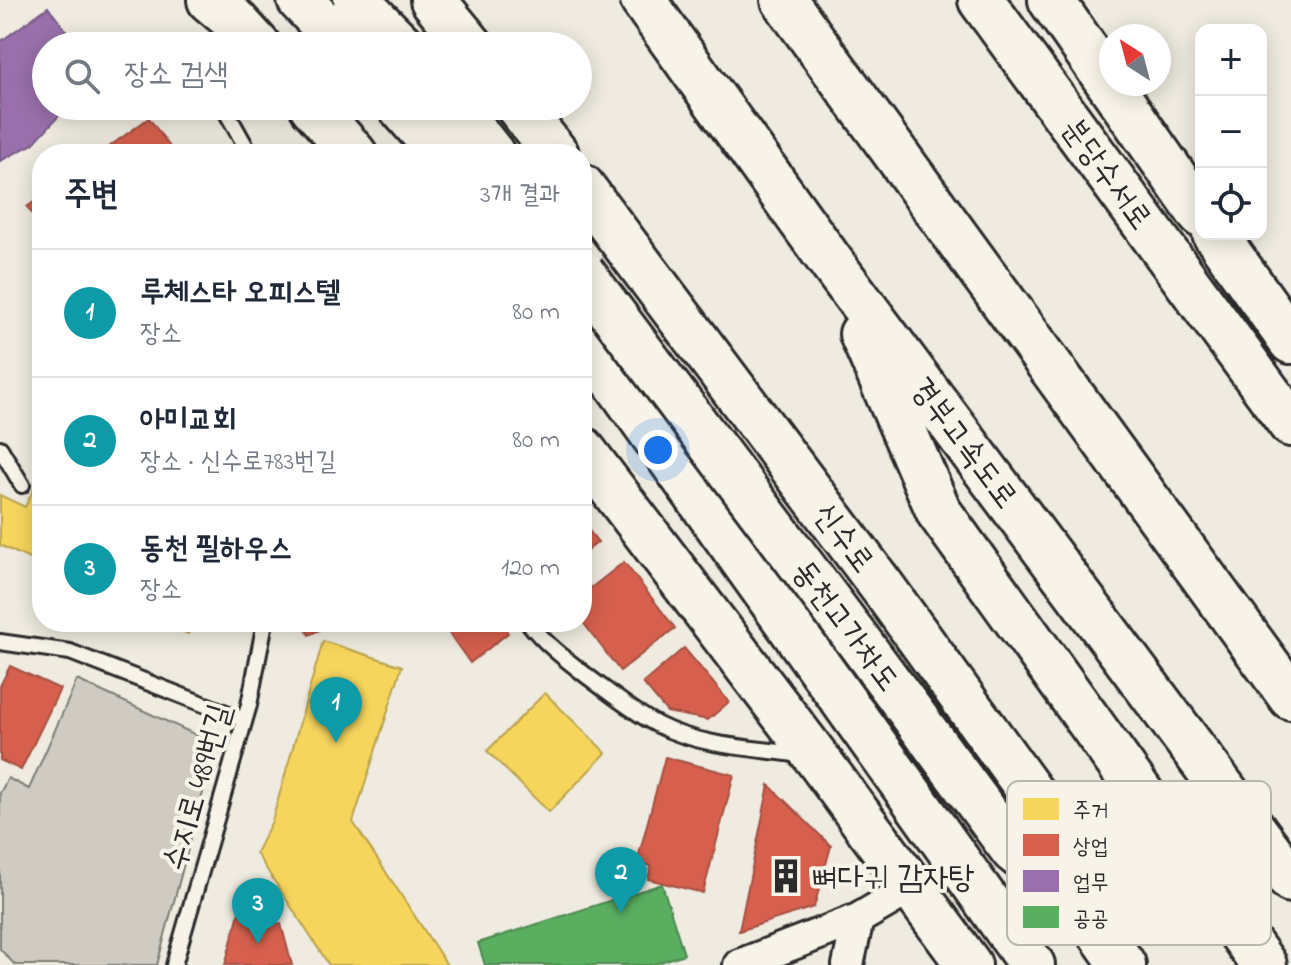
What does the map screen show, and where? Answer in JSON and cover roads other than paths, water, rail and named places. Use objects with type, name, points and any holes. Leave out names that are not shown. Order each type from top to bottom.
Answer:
[{"type":"main road","points":[[210,0],[238,32]]},
{"type":"main road","points":[[300,0],[331,32]]},
{"type":"main road","points":[[356,0],[388,32]]},
{"type":"main road","points":[[433,0],[459,32]]},
{"type":"main road","name":"경부고속도로","points":[[643,0],[833,265],[1217,781]]},
{"type":"main road","points":[[784,0],[1291,697]]},
{"type":"main road","name":"분당수서로","points":[[981,0],[1291,424]]},
{"type":"main road","name":"분당수서로","points":[[1051,0],[1195,206]]},
{"type":"main road","points":[[324,120],[345,144]]},
{"type":"main road","points":[[412,120],[433,144]]},
{"type":"main road","points":[[465,120],[484,144]]},
{"type":"main road","points":[[529,120],[548,144]]},
{"type":"main road","name":"신수로","points":[[592,200],[883,588],[1022,781]]},
{"type":"main road","points":[[1219,240],[1291,341]]},
{"type":"main road","points":[[833,265],[939,512],[1132,781]]},
{"type":"main road","name":"동천고가차도","points":[[592,286],[1007,842]]},
{"type":"main road","name":"동천고가차도","points":[[592,349],[1007,930]]},
{"type":"main road","points":[[592,462],[969,965]]},
{"type":"main road","name":"경부고속도로","points":[[1271,853],[1291,880]]},
{"type":"main road","name":"동천고가차도","points":[[1018,945],[1032,965]]},
{"type":"main road","name":"동천고가차도","points":[[1109,945],[1123,965]]},
{"type":"main road","points":[[1250,945],[1264,965]]},
{"type":"street","points":[[739,965],[858,919],[911,888]]},
{"type":"street","points":[[848,965],[858,919]]},
{"type":"lane","points":[[231,120],[244,144]]},
{"type":"lane","points":[[0,448],[22,485]]},
{"type":"lane","name":"수지로 489번길","points":[[174,965],[244,720],[263,632]]},
{"type":"lane","points":[[537,632],[548,645],[628,707],[660,726],[706,740],[816,757]]},
{"type":"lane","points":[[0,642],[70,652],[244,720]]},
{"type":"place","name":"루체스타 오피스텔","points":[[336,743]]},
{"type":"place","name":"뼈다귀 감자탕","points":[[786,876]]},
{"type":"place","name":"아미교회","points":[[621,913]]},
{"type":"place","name":"동천 필하우스","points":[[258,944]]}]
